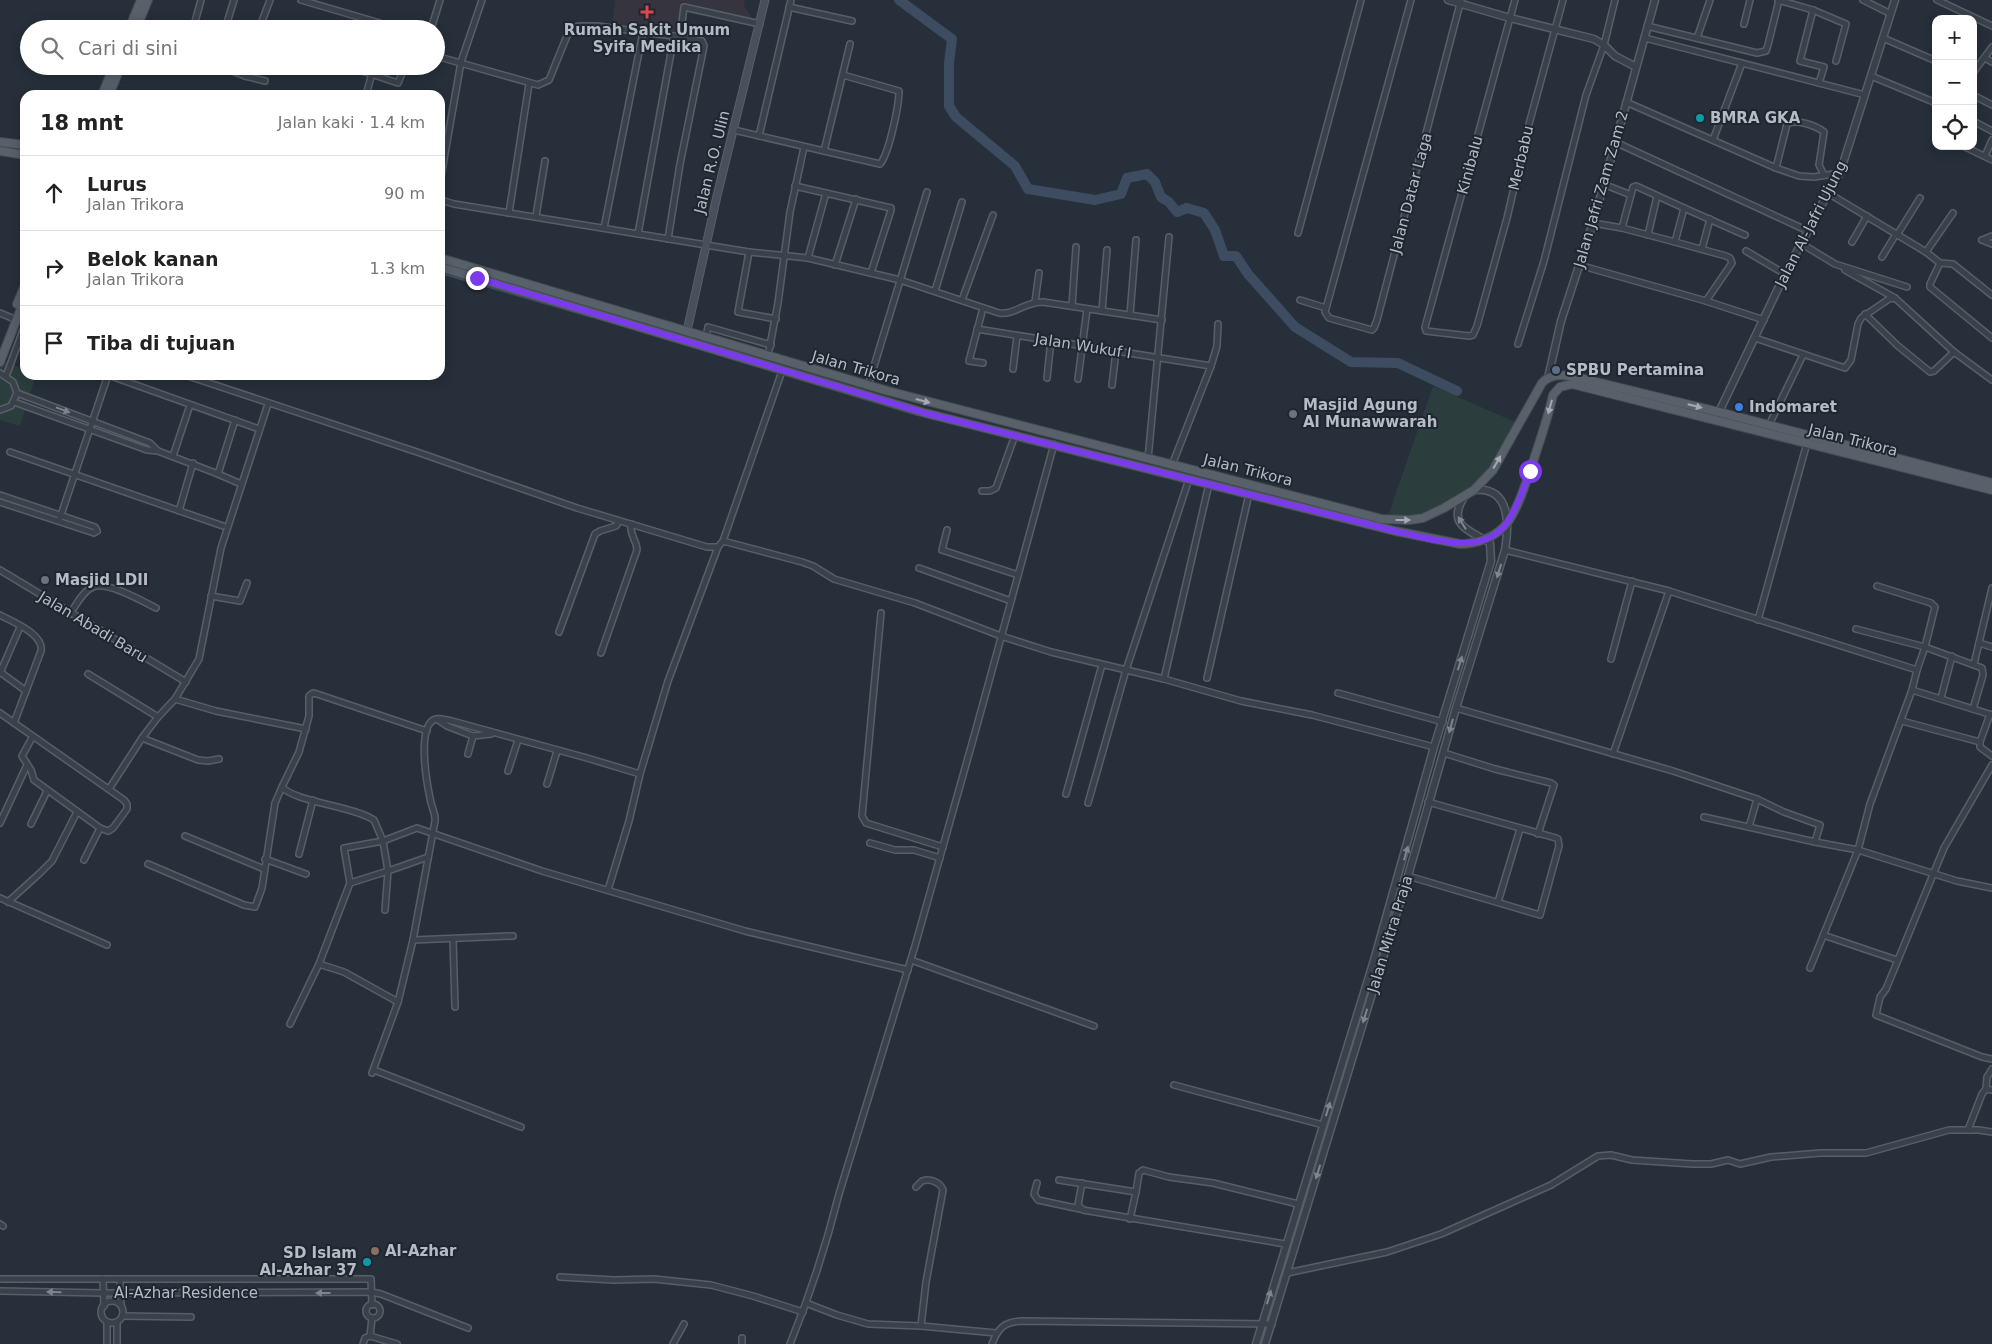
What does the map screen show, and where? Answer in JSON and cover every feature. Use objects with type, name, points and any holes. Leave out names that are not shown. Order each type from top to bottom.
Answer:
[{"type":"main road","points":[[133,20],[141,0]]},
{"type":"main road","points":[[140,20],[148,0]]},
{"type":"main road","name":"Jalan R.O. Ulin","points":[[687,331],[765,0]]},
{"type":"main road","points":[[104,90],[110,75]]},
{"type":"main road","points":[[111,90],[117,75]]},
{"type":"main road","points":[[0,142],[20,145]]},
{"type":"main road","points":[[0,151],[20,154]]},
{"type":"main road","name":"Jalan Trikora","points":[[445,260],[868,386],[1382,520],[1408,520],[1432,514],[1474,490],[1493,470],[1542,383],[1548,378],[1561,375],[1673,404],[1807,443],[1992,490]]},
{"type":"main road","name":"Jalan Trikora","points":[[445,268],[925,413],[1395,531],[1447,542],[1471,544],[1484,540],[1507,523],[1525,484],[1556,390],[1560,387],[1572,384],[1661,401]]},
{"type":"main road","points":[[510,288],[513,280]]},
{"type":"main road","points":[[0,362],[20,300]]},
{"type":"main road","points":[[0,348],[20,307]]},
{"type":"main road","points":[[793,374],[796,364]]},
{"type":"main road","name":"Jalan Trikora","points":[[1673,404],[1719,412],[1992,483]]},
{"type":"main road","points":[[1078,450],[1080,442]]},
{"type":"main road","points":[[1304,508],[1307,499]]},
{"type":"street","points":[[196,20],[202,0]]},
{"type":"street","points":[[228,20],[234,0]]},
{"type":"street","points":[[263,20],[270,0]]},
{"type":"street","points":[[301,0],[369,20]]},
{"type":"street","points":[[434,20],[440,0]]},
{"type":"street","points":[[445,153],[461,62],[482,0]]},
{"type":"street","points":[[759,136],[791,0]]},
{"type":"street","points":[[1298,233],[1362,0]]},
{"type":"street","points":[[1300,300],[1326,308],[1411,0]]},
{"type":"street","points":[[1448,0],[1461,1],[1510,18],[1594,39],[1604,45],[1615,56],[1636,67]]},
{"type":"street","name":"Kinibalu","points":[[1426,330],[1515,0]]},
{"type":"street","name":"Merbabu","points":[[1426,330],[1448,335],[1472,336],[1481,317],[1529,124],[1563,0]]},
{"type":"street","points":[[1518,344],[1544,261],[1586,95],[1604,45],[1616,0]]},
{"type":"street","name":"Jalan Jafri Zam Zam 2","points":[[1548,378],[1561,321],[1593,223],[1636,67],[1646,38],[1655,0]]},
{"type":"street","points":[[1697,38],[1710,0]]},
{"type":"street","points":[[1744,24],[1750,0]]},
{"type":"street","points":[[1648,26],[1757,53],[1766,51],[1778,0],[1813,10],[1846,24],[1836,61]]},
{"type":"street","points":[[1863,0],[1891,14]]},
{"type":"street","name":"Jalan Al-Jafri Ujung","points":[[1719,412],[1785,274],[1840,173],[1895,0]]},
{"type":"street","points":[[1937,0],[1992,26]]},
{"type":"street","name":"Jalan Datar Laga","points":[[1326,308],[1325,314],[1329,318],[1370,329],[1374,328],[1461,1]]},
{"type":"street","points":[[638,234],[682,9],[684,7],[760,24]]},
{"type":"street","points":[[789,7],[852,21]]},
{"type":"street","points":[[1813,10],[1800,61],[1824,67],[1819,83]]},
{"type":"street","points":[[445,58],[529,84],[542,84],[549,80],[566,36],[572,28],[597,26],[702,41],[704,46],[680,164],[668,239]]},
{"type":"street","points":[[604,228],[643,32]]},
{"type":"street","points":[[1646,38],[1865,95]]},
{"type":"street","points":[[1883,38],[1934,60]]},
{"type":"street","points":[[824,151],[850,44]]},
{"type":"street","points":[[1977,68],[1992,48]]},
{"type":"street","points":[[1985,58],[1992,62]]},
{"type":"street","points":[[1713,140],[1742,63]]},
{"type":"street","points":[[368,90],[372,75],[398,83],[401,75]]},
{"type":"street","points":[[734,130],[880,164],[892,131],[899,90],[843,75]]},
{"type":"street","points":[[246,76],[265,81]]},
{"type":"street","points":[[1871,76],[1932,102]]},
{"type":"street","points":[[509,213],[529,84]]},
{"type":"street","points":[[1977,97],[1992,105]]},
{"type":"street","points":[[1626,102],[1776,168],[1799,176],[1814,177],[1840,173]]},
{"type":"street","points":[[1776,168],[1787,124],[1795,122],[1816,127],[1824,132],[1819,165],[1824,175]]},
{"type":"street","points":[[1977,124],[1992,131]]},
{"type":"street","points":[[1985,156],[1992,140]]},
{"type":"street","points":[[1615,142],[1808,231]]},
{"type":"street","points":[[768,356],[776,319],[795,186],[804,147]]},
{"type":"street","points":[[1972,150],[1992,160]]},
{"type":"street","points":[[536,216],[545,161]]},
{"type":"street","points":[[1603,184],[1630,195]]},
{"type":"street","points":[[795,186],[891,208],[871,273]]},
{"type":"street","points":[[1622,228],[1630,195],[1635,186],[1745,235]]},
{"type":"street","points":[[868,386],[927,192]]},
{"type":"street","points":[[808,258],[826,193]]},
{"type":"street","points":[[1828,193],[1926,252],[1940,263],[1950,263],[1992,295]]},
{"type":"street","points":[[1648,234],[1658,196]]},
{"type":"street","points":[[1882,257],[1920,198]]},
{"type":"street","points":[[835,264],[856,199]]},
{"type":"street","points":[[445,201],[749,252],[808,258],[900,280],[1004,314],[1035,302],[1162,320]]},
{"type":"street","points":[[935,291],[962,202]]},
{"type":"street","points":[[1675,242],[1684,208]]},
{"type":"street","points":[[1926,252],[1953,213]]},
{"type":"street","points":[[962,300],[993,215]]},
{"type":"street","points":[[1852,242],[1867,216]]},
{"type":"street","points":[[1702,249],[1710,219]]},
{"type":"street","points":[[1593,223],[1648,234],[1730,258],[1732,263],[1706,301]]},
{"type":"street","points":[[1992,236],[1982,240],[1992,244]]},
{"type":"street","points":[[1148,459],[1169,237]]},
{"type":"street","points":[[1130,315],[1136,240]]},
{"type":"street","points":[[1802,244],[1895,298],[1954,352],[1992,380]]},
{"type":"street","points":[[1072,306],[1076,247]]},
{"type":"street","points":[[1102,311],[1107,250]]},
{"type":"street","points":[[749,252],[738,312],[776,319]]},
{"type":"street","points":[[1746,252],[1785,274]]},
{"type":"street","points":[[1940,263],[1930,287],[1992,338]]},
{"type":"street","points":[[1835,264],[1907,288]]},
{"type":"street","points":[[1579,265],[1706,301],[1764,320]]},
{"type":"street","points":[[1035,302],[1040,273]]},
{"type":"street","points":[[1755,338],[1845,368],[1851,360],[1858,324],[1865,314],[1889,299],[1895,298]]},
{"type":"street","points":[[983,308],[969,360],[983,363]]},
{"type":"street","points":[[1078,379],[1087,309]]},
{"type":"street","points":[[0,313],[20,321]]},
{"type":"street","points":[[1865,314],[1898,346],[1930,372],[1934,371],[1954,352]]},
{"type":"street","points":[[1172,465],[1211,366],[1217,346],[1218,324]]},
{"type":"street","points":[[706,337],[708,327],[771,345]]},
{"type":"street","name":"Jalan Wukuf I","points":[[977,329],[1211,366]]},
{"type":"street","points":[[1013,369],[1017,336]]},
{"type":"street","points":[[6,376],[20,338]]},
{"type":"street","points":[[1047,378],[1051,340]]},
{"type":"street","points":[[1112,385],[1116,351]]},
{"type":"street","points":[[1769,425],[1803,355]]},
{"type":"street","points":[[608,890],[668,681],[718,547],[723,541],[782,371]]},
{"type":"street","points":[[0,373],[6,376],[15,386],[17,393],[14,402],[6,410],[0,410]]},
{"type":"street","points":[[60,518],[106,380]]},
{"type":"street","points":[[122,380],[259,429]]},
{"type":"street","points":[[199,380],[618,521],[707,547],[718,547]]},
{"type":"street","points":[[17,393],[150,443],[158,450],[241,484]]},
{"type":"street","points":[[14,402],[147,450],[158,450]]},
{"type":"street","points":[[109,789],[158,716],[176,699],[199,659],[221,548],[268,404]]},
{"type":"street","points":[[173,456],[190,405]]},
{"type":"street","points":[[218,474],[235,420]]},
{"type":"street","points":[[982,491],[990,491],[996,488],[1015,435]]},
{"type":"street","points":[[1758,620],[1807,443]]},
{"type":"street","points":[[790,1344],[803,1312],[829,1234],[911,960],[1054,444]]},
{"type":"street","points":[[10,452],[223,526]]},
{"type":"street","points":[[179,511],[193,463]]},
{"type":"street","points":[[1088,803],[1126,670],[1188,479]]},
{"type":"street","points":[[1164,679],[1209,484]]},
{"type":"street","points":[[1474,490],[1482,489],[1489,491],[1500,499],[1506,509],[1507,523]]},
{"type":"street","points":[[1207,678],[1249,494]]},
{"type":"street","points":[[0,495],[60,518],[94,533],[97,530],[96,527],[60,518],[0,502]]},
{"type":"street","points":[[1464,497],[1458,510],[1459,520],[1467,530],[1484,540]]},
{"type":"street","points":[[559,632],[595,534],[616,526],[618,521]]},
{"type":"street","name":"Jalan Mitra Praja","points":[[1265,1344],[1505,550],[1507,523]]},
{"type":"street","points":[[601,653],[637,550],[630,532],[631,524]]},
{"type":"street","points":[[942,550],[947,530]]},
{"type":"street","name":"Jalan Mitra Praja","points":[[1256,1344],[1285,1244],[1395,891],[1434,747],[1491,562],[1492,548],[1490,543],[1484,540]]},
{"type":"street","points":[[723,541],[802,562],[813,566],[834,579],[916,604],[1001,636],[1074,659],[1164,679],[1241,701],[1321,718],[1434,747]]},
{"type":"street","points":[[935,548],[1018,575]]},
{"type":"street","points":[[1505,550],[1669,591],[1917,670]]},
{"type":"street","points":[[919,568],[1011,601]]},
{"type":"street","name":"Jalan Abadi Baru","points":[[0,570],[70,614],[186,682]]},
{"type":"street","points":[[1611,659],[1632,581]]},
{"type":"street","points":[[211,596],[240,601],[247,583]]},
{"type":"street","points":[[70,614],[88,590],[95,586],[111,588],[156,608]]},
{"type":"street","points":[[1810,968],[1858,850],[1870,804],[1902,721],[1926,647],[1935,605],[1877,586]]},
{"type":"street","points":[[1974,664],[1992,588]]},
{"type":"street","points":[[1613,754],[1669,591]]},
{"type":"street","points":[[881,613],[862,816],[866,823],[943,847]]},
{"type":"street","points":[[0,615],[38,637],[42,644],[14,723]]},
{"type":"street","points":[[1986,615],[1992,617]]},
{"type":"street","points":[[20,627],[0,672],[26,691]]},
{"type":"street","points":[[1856,629],[1926,647],[1982,668],[1984,671],[1973,709]]},
{"type":"street","points":[[1979,643],[1992,646]]},
{"type":"street","points":[[1941,698],[1952,656]]},
{"type":"street","points":[[1066,794],[1102,664]]},
{"type":"street","points":[[88,674],[158,716]]},
{"type":"street","points":[[1912,690],[1991,714],[1980,742],[1981,748],[1992,756]]},
{"type":"street","points":[[1338,693],[1442,722]]},
{"type":"street","points":[[148,864],[255,907],[258,904],[275,803],[299,752],[309,711],[308,697],[315,694],[427,731]]},
{"type":"street","points":[[176,699],[216,711],[306,729]]},
{"type":"street","points":[[1456,708],[1673,771],[1757,799],[1784,812],[1820,825],[1815,842]]},
{"type":"street","points":[[0,713],[14,723],[33,736],[109,789],[124,800],[127,804],[127,809],[113,828],[108,831],[100,828],[34,780],[22,755],[33,736]]},
{"type":"street","points":[[521,1127],[373,1072],[398,1002],[412,940],[435,816],[430,800],[424,764],[427,731],[432,722],[437,719],[452,721],[640,774]]},
{"type":"street","points":[[437,719],[447,726],[473,736],[494,734]]},
{"type":"street","points":[[1902,721],[1980,742]]},
{"type":"street","points":[[468,754],[473,736]]},
{"type":"street","points":[[142,738],[198,760],[219,759]]},
{"type":"street","points":[[508,772],[518,740]]},
{"type":"street","points":[[547,784],[557,751]]},
{"type":"street","points":[[1444,754],[1554,785],[1538,834]]},
{"type":"street","points":[[0,823],[27,765]]},
{"type":"street","points":[[1992,765],[1944,848],[1886,989],[1880,997],[1876,1012],[1877,1017],[1992,1059]]},
{"type":"street","points":[[282,787],[289,792],[370,817],[374,820],[383,841],[388,871],[385,910]]},
{"type":"street","points":[[31,824],[47,791]]},
{"type":"street","points":[[1749,827],[1757,799]]},
{"type":"street","points":[[299,854],[313,800]]},
{"type":"street","points":[[1408,876],[1540,915],[1560,842],[1558,839],[1428,802]]},
{"type":"street","points":[[8,902],[52,860],[77,812]]},
{"type":"street","points":[[1704,817],[1858,850],[1957,881],[1992,888]]},
{"type":"street","points":[[84,860],[100,828]]},
{"type":"street","points":[[290,1024],[319,964],[350,883],[344,848],[383,841],[416,828],[608,890],[745,931],[908,970]]},
{"type":"street","points":[[1498,902],[1520,829]]},
{"type":"street","points":[[185,836],[264,869]]},
{"type":"street","points":[[870,843],[895,850],[914,850],[940,858]]},
{"type":"street","points":[[350,883],[428,857]]},
{"type":"street","points":[[266,859],[306,874]]},
{"type":"street","points":[[0,898],[107,944]]},
{"type":"street","points":[[1823,935],[1897,960]]},
{"type":"street","points":[[412,940],[453,940],[513,936]]},
{"type":"street","points":[[453,940],[455,1007]]},
{"type":"street","points":[[911,960],[1094,1026]]},
{"type":"street","points":[[319,964],[344,972],[398,1002]]},
{"type":"street","points":[[1968,1130],[1982,1094],[1989,1090],[1987,1077],[1992,1069]]},
{"type":"street","points":[[1174,1085],[1323,1125]]},
{"type":"street","points":[[1287,1273],[1387,1252],[1427,1240],[1551,1185],[1598,1156],[1610,1155],[1632,1160],[1692,1164],[1710,1164],[1728,1160],[1740,1164],[1771,1157],[1821,1153],[1866,1153],[1949,1130],[1992,1132]]},
{"type":"street","points":[[1130,1219],[1140,1173],[1143,1170],[1169,1177],[1213,1183],[1298,1204]]},
{"type":"street","points":[[916,1187],[922,1180],[929,1180],[938,1183],[943,1190],[920,1326]]},
{"type":"street","points":[[1059,1180],[1136,1192]]},
{"type":"street","points":[[1037,1183],[1034,1194],[1038,1200],[1130,1219],[1285,1244]]},
{"type":"street","points":[[1080,1209],[1079,1202],[1082,1183]]},
{"type":"street","points":[[560,1277],[614,1280],[654,1278],[711,1285],[803,1312]]},
{"type":"street","name":"Al-Azhar Residence","points":[[0,1279],[371,1279],[372,1292]]},
{"type":"street","points":[[102,1279],[104,1306],[102,1316],[107,1322],[112,1324],[123,1316],[120,1279]]},
{"type":"street","name":"Al-Azhar Residence","points":[[0,1291],[103,1293],[372,1292],[468,1328]]},
{"type":"street","points":[[372,1292],[372,1304]]},
{"type":"street","points":[[104,1306],[112,1302],[121,1305]]},
{"type":"street","points":[[806,1303],[868,1324],[920,1326],[996,1333]]},
{"type":"street","points":[[372,1304],[367,1308],[366,1312],[372,1318]]},
{"type":"street","points":[[372,1304],[378,1307],[380,1312],[376,1317],[372,1318]]},
{"type":"street","points":[[123,1316],[190,1317]]},
{"type":"street","points":[[370,1336],[372,1318]]},
{"type":"street","points":[[992,1344],[996,1333],[1006,1323],[1022,1321],[1272,1324]]},
{"type":"street","points":[[107,1322],[107,1342],[117,1342],[117,1322]]},
{"type":"street","points":[[673,1344],[684,1324]]},
{"type":"street","points":[[363,1344],[365,1338],[370,1336],[393,1343]]},
{"type":"shaded area","name":"Rumah Sakit Umum Syifa Medika","points":[[615,0],[745,0],[744,6],[752,19],[682,2],[678,33],[612,24]]},
{"type":"shaded area","points":[[0,359],[20,368],[20,380],[34,380],[20,426],[0,420]]},
{"type":"shaded area","points":[[1433,386],[1515,422],[1485,474],[1470,490],[1458,498],[1422,513],[1403,515],[1389,513]]},
{"type":"waterway","points":[[899,0],[952,39],[949,63],[949,106],[956,117],[1015,166],[1028,189],[1095,200],[1121,194],[1127,178],[1147,174],[1155,182],[1161,197],[1169,202],[1177,212],[1187,208],[1204,213],[1215,230],[1224,256],[1236,256],[1248,274],[1295,327],[1351,362],[1398,363],[1457,391]]},
{"type":"waterway","points":[[445,274],[592,317]]},
{"type":"waterway","points":[[793,377],[917,415]]},
{"type":"place","name":"Rumah Sakit Umum Syifa Medika","points":[[647,12]]},
{"type":"place","name":"BMRA GKA","points":[[1700,118]]},
{"type":"place","name":"SPBU Pertamina","points":[[1556,370]]},
{"type":"place","name":"Indomaret","points":[[1739,407]]},
{"type":"place","name":"Masjid Agung Al Munawwarah","points":[[1293,414]]},
{"type":"place","name":"Masjid LDII","points":[[45,580]]},
{"type":"place","name":"Al-Azhar","points":[[375,1251]]},
{"type":"place","name":"SD Islam Al-Azhar 37","points":[[367,1262]]},
{"type":"route","points":[[477,278],[925,413],[1395,531],[1447,542],[1471,544],[1484,540],[1496,533],[1507,523],[1522,493],[1530,471]]}]
